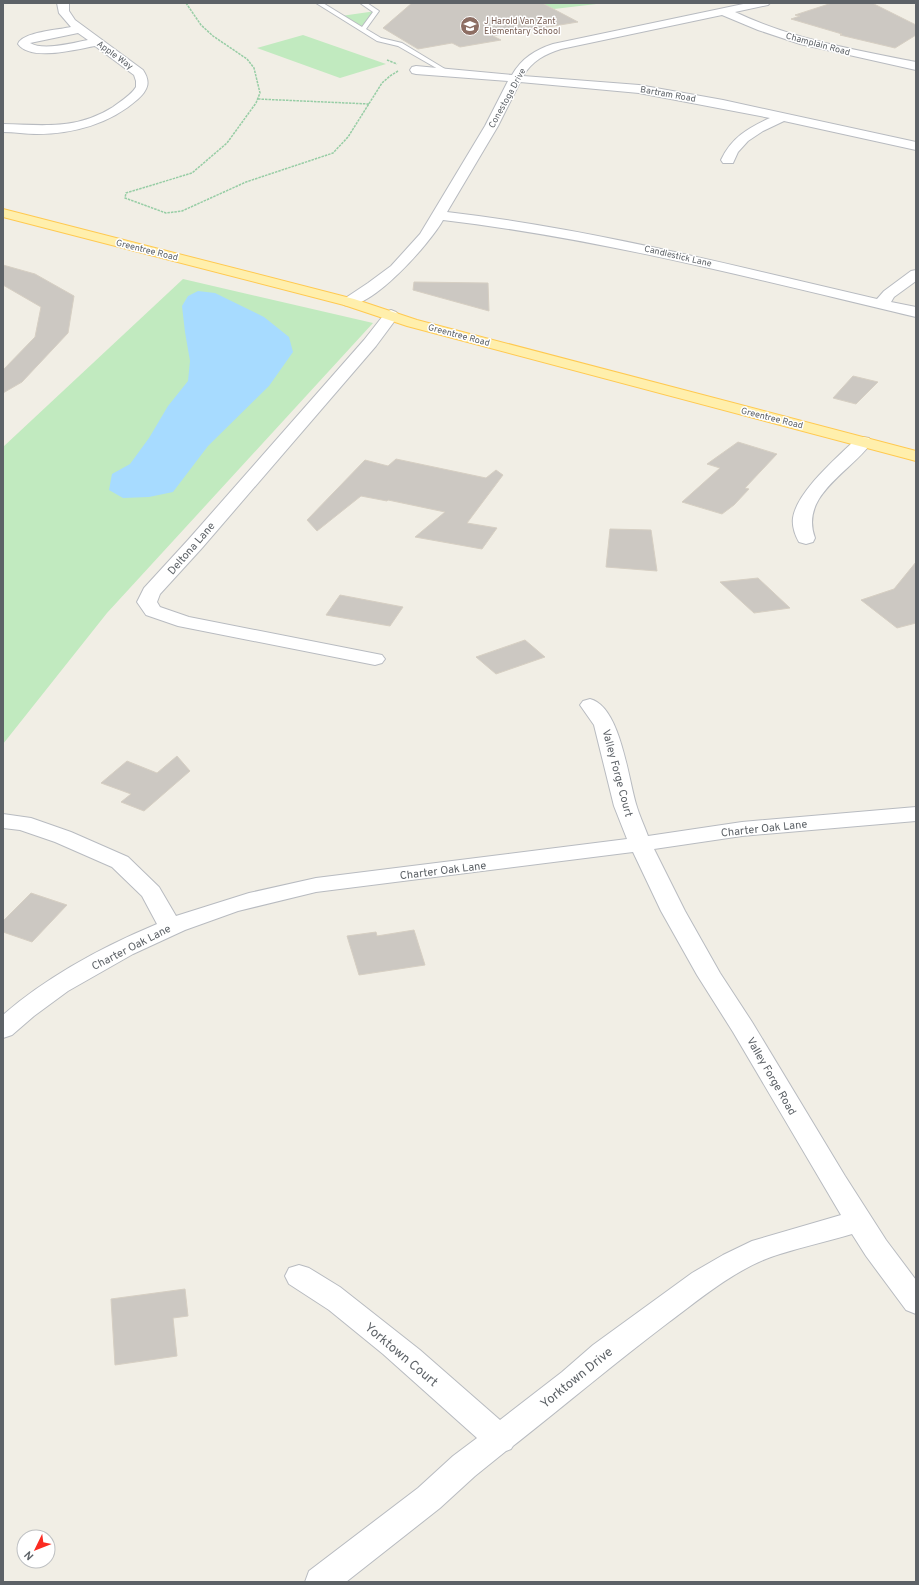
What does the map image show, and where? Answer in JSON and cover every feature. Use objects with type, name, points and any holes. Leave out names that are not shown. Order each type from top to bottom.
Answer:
[{"type":"main road","name":"Greentree Road","points":[[3,213],[349,302],[412,323],[916,456]]},
{"type":"street","name":"Apple Way","points":[[3,128],[38,130],[63,127],[95,120],[116,111],[127,103],[142,87],[143,80],[139,73],[80,29],[65,15],[62,8],[63,3]]},
{"type":"street","name":"Conestoga Drive","points":[[349,302],[367,292],[407,259],[425,237],[481,146],[520,72],[532,59],[555,47],[593,37],[764,3]]},
{"type":"street","name":"Champlain Road","points":[[723,11],[767,30],[798,39],[856,54],[916,66]]},
{"type":"street","points":[[80,29],[31,38],[26,40],[24,44],[31,48],[47,50],[97,42]]},
{"type":"street","name":"Bartram Road","points":[[416,70],[639,89],[695,98],[916,146]]},
{"type":"street","points":[[728,160],[733,149],[745,137],[782,117]]},
{"type":"street","points":[[63,127],[69,140]]},
{"type":"street","name":"Candlestick Lane","points":[[438,215],[478,218],[615,242],[916,312]]},
{"type":"street","points":[[881,304],[889,294],[916,274]]},
{"type":"street","name":"Deltona Lane","points":[[375,659],[185,622],[153,611],[147,602],[151,592],[195,544],[370,343],[391,315]]},
{"type":"street","points":[[806,538],[802,527],[802,515],[807,503],[863,442]]},
{"type":"street","name":"Valley Forge Court","points":[[590,705],[598,713],[605,725],[625,806],[640,844]]},
{"type":"street","name":"Charter Oak Lane","points":[[3,1029],[19,1014],[51,991],[83,971],[146,937],[170,926],[236,903],[316,885],[640,844],[742,829],[916,814]]},
{"type":"street","points":[[3,821],[23,823],[63,837],[120,862],[151,892],[170,926]]},
{"type":"street","name":"Valley Forge Road","points":[[640,844],[673,911],[709,975],[744,1028],[835,1183],[876,1248],[916,1302]]},
{"type":"street","name":"Yorktown Drive","points":[[321,1582],[429,1498],[464,1466],[500,1440],[604,1354],[702,1280],[732,1263],[762,1249],[859,1220]]},
{"type":"street","name":"Yorktown Court","points":[[299,1276],[316,1285],[336,1299],[427,1373],[500,1440]]},
{"type":"lane","points":[[319,3],[378,40],[400,44],[447,72]]},
{"type":"lane","points":[[363,3],[376,11],[363,30]]},
{"type":"path","points":[[186,3],[201,25],[213,36],[247,59],[254,68],[260,93],[256,103],[227,143],[192,173],[138,188],[126,193],[124,198],[166,212],[182,211],[246,182],[332,153],[342,144],[391,73],[402,69]]},
{"type":"path","points":[[258,99],[369,104]]},
{"type":"green space","points":[[542,3],[605,3],[554,9]]},
{"type":"green space","points":[[376,11],[363,30],[341,16]]},
{"type":"green space","points":[[303,35],[386,64],[340,78],[257,48]]},
{"type":"green space","points":[[183,279],[373,323],[107,613],[3,744],[3,447]]},
{"type":"water","points":[[198,291],[215,293],[264,317],[289,337],[293,352],[269,386],[208,446],[173,492],[149,497],[123,498],[109,490],[112,474],[130,464],[149,438],[168,406],[188,381],[190,361],[182,306],[188,296]]},
{"type":"building","name":"J Harold Van Zant Elementary School","points":[[412,3],[542,3],[578,22],[493,36],[501,40],[460,47],[452,43],[418,49],[383,28]]},
{"type":"building","points":[[832,3],[872,3],[916,25],[916,35],[895,48],[840,35],[842,34],[791,19],[800,16],[795,15]]},
{"type":"building","points":[[3,265],[35,274],[74,296],[68,333],[22,382],[3,393],[3,370],[35,337],[41,307],[3,285]]},
{"type":"building","points":[[414,282],[488,283],[489,311],[413,290]]},
{"type":"building","points":[[853,376],[878,382],[856,404],[833,398]]},
{"type":"building","points":[[738,442],[777,454],[745,488],[749,489],[734,505],[722,514],[682,502],[720,468],[707,464]]},
{"type":"building","points":[[396,459],[486,478],[496,470],[503,475],[467,523],[497,528],[482,549],[415,537],[445,512],[388,500],[361,496],[317,531],[307,520],[365,460],[388,466]]},
{"type":"building","points":[[610,529],[651,530],[657,571],[606,567]]},
{"type":"building","points":[[916,562],[916,623],[897,628],[861,600],[894,589]]},
{"type":"building","points":[[758,578],[790,608],[754,613],[720,582]]},
{"type":"building","points":[[340,595],[403,607],[390,626],[326,615]]},
{"type":"building","points":[[525,640],[545,657],[496,674],[476,657]]},
{"type":"building","points":[[177,756],[190,771],[144,811],[121,802],[131,794],[101,783],[127,761],[157,773]]},
{"type":"building","points":[[31,893],[67,905],[32,942],[3,932],[3,921]]},
{"type":"building","points":[[414,930],[425,965],[359,975],[347,936],[376,932],[377,936]]},
{"type":"building","points":[[185,1289],[188,1316],[173,1318],[177,1356],[115,1365],[111,1299]]},
{"type":"place","name":"J Harold Van Zant Elementary School","points":[[470,26]]}]
